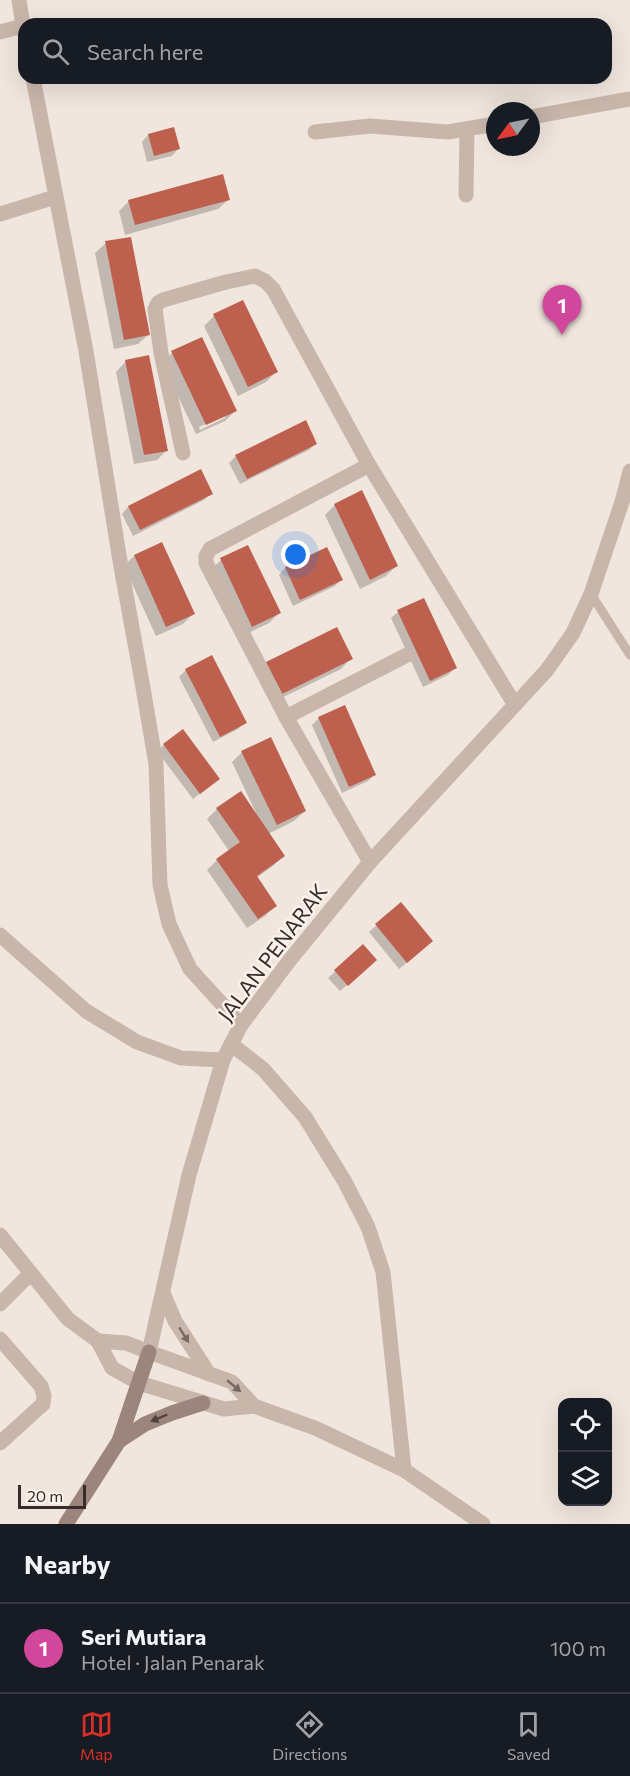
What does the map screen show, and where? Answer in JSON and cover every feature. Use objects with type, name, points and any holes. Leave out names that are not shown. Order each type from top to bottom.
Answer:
[{"type":"main road","name":"JALAN PENARAK","points":[[66,1524],[119,1441],[149,1352]]},
{"type":"main road","points":[[119,1441],[145,1424],[203,1403]]},
{"type":"street","points":[[20,0],[22,18]]},
{"type":"street","points":[[0,32],[18,30]]},
{"type":"street","points":[[34,84],[86,351],[156,764],[160,885],[169,924],[190,969],[241,1025]]},
{"type":"street","points":[[540,115],[630,99]]},
{"type":"street","points":[[315,132],[370,126],[448,132],[486,126]]},
{"type":"street","points":[[466,195],[467,129]]},
{"type":"street","points":[[0,214],[55,197]]},
{"type":"street","points":[[183,453],[161,353],[155,309],[163,300],[255,276],[265,281],[273,289],[369,465],[515,705]]},
{"type":"street","points":[[369,465],[210,549],[206,556],[206,563],[286,717],[370,862]]},
{"type":"street","name":"JALAN PENARAK","points":[[149,1352],[189,1175],[223,1060],[241,1025],[289,961],[370,862],[547,670],[560,652],[573,633],[591,594],[630,471]]},
{"type":"street","points":[[286,717],[407,656]]},
{"type":"street","points":[[0,935],[86,1011],[137,1042],[181,1058],[223,1060]]},
{"type":"street","points":[[231,1044],[263,1069],[304,1117],[345,1182],[368,1227],[382,1272],[404,1470]]},
{"type":"street","points":[[0,1235],[68,1319],[99,1341],[112,1368],[139,1383],[203,1403],[224,1409],[254,1406],[315,1428],[404,1470],[483,1524]]},
{"type":"street","points":[[0,1304],[30,1274]]},
{"type":"street","points":[[163,1293],[175,1321],[209,1374]]},
{"type":"street","points":[[0,1339],[41,1386],[44,1396],[43,1404],[0,1443]]},
{"type":"street","points":[[99,1341],[126,1343],[232,1382],[254,1406]]},
{"type":"lane","points":[[591,594],[630,656]]},
{"type":"building","points":[[174,127],[180,149],[154,156],[148,134]]},
{"type":"building","points":[[223,174],[230,200],[135,225],[128,200]]},
{"type":"building","points":[[131,237],[150,335],[124,340],[105,241]]},
{"type":"building","points":[[243,300],[278,372],[248,387],[213,314]]},
{"type":"building","points":[[202,337],[237,411],[206,425],[171,351]]},
{"type":"building","points":[[149,355],[168,451],[144,455],[125,360]]},
{"type":"building","points":[[306,420],[317,444],[247,479],[235,455]]},
{"type":"building","points":[[201,469],[213,494],[140,530],[128,506]]},
{"type":"building","points":[[362,490],[398,566],[370,580],[334,504]]},
{"type":"building","points":[[162,542],[195,614],[166,627],[134,555]]},
{"type":"building","points":[[248,545],[281,613],[252,627],[220,558]]},
{"type":"building","points":[[327,547],[343,580],[300,600],[285,567]]},
{"type":"building","points":[[424,598],[457,668],[430,681],[397,610]]},
{"type":"building","points":[[337,627],[353,659],[282,694],[266,662]]},
{"type":"building","points":[[212,655],[247,723],[220,737],[185,669]]},
{"type":"building","points":[[345,705],[376,775],[349,787],[318,717]]},
{"type":"building","points":[[183,729],[220,779],[200,794],[163,744]]},
{"type":"building","points":[[271,737],[306,811],[277,825],[241,751]]},
{"type":"building","points":[[241,791],[285,856],[257,876],[277,906],[258,919],[216,859],[240,842],[216,808]]},
{"type":"building","points":[[401,902],[433,941],[407,963],[375,924]]},
{"type":"building","points":[[363,944],[377,960],[348,986],[334,970]]},
{"type":"place","name":"Seri Mutiara","points":[[562,335]]}]
